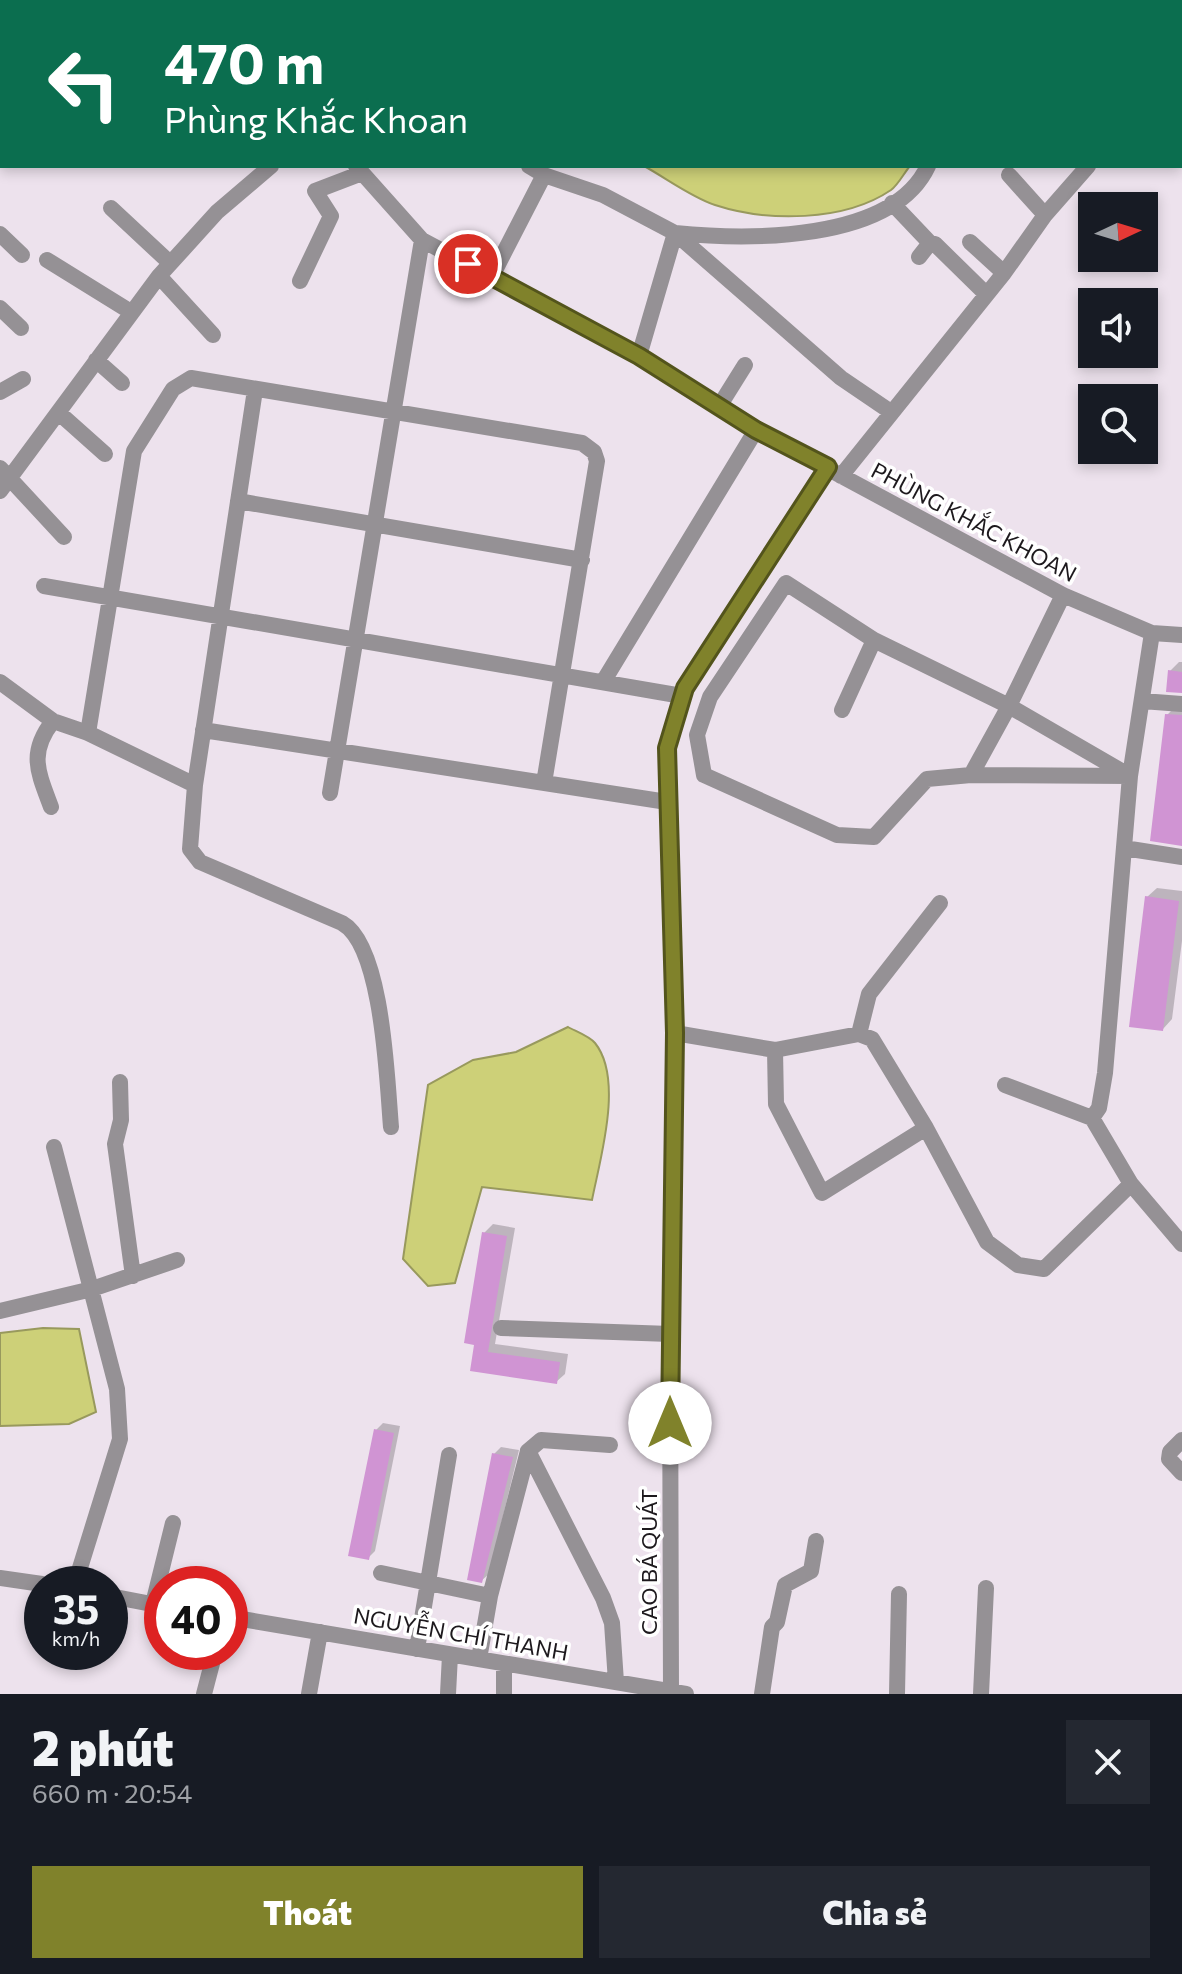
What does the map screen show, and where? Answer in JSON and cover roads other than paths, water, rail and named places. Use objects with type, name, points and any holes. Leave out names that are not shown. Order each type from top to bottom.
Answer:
[{"type":"street","points":[[0,491],[6,473],[59,413],[159,276],[217,212],[269,168]]},
{"type":"street","points":[[532,168],[603,195],[675,233],[841,378],[891,412]]},
{"type":"street","points":[[675,233],[746,238],[800,234],[838,226],[892,203],[917,186],[927,168]]},
{"type":"street","name":"CAO BÁ QUÁT","points":[[676,1693],[670,1334],[675,1033],[667,748],[682,696],[835,471],[891,412],[1004,273],[1045,215],[1086,168]]},
{"type":"street","points":[[300,281],[331,216],[315,191],[359,169]]},
{"type":"street","name":"PHÙNG KHẮC KHOAN","points":[[359,169],[422,240],[639,356],[756,430],[1063,595],[1152,633],[1182,635]]},
{"type":"street","points":[[492,276],[544,175]]},
{"type":"street","points":[[1009,175],[1045,215]]},
{"type":"street","points":[[892,203],[986,294]]},
{"type":"street","points":[[111,208],[170,263]]},
{"type":"street","points":[[639,356],[675,233]]},
{"type":"street","points":[[0,234],[22,255]]},
{"type":"street","points":[[330,793],[422,240]]},
{"type":"street","points":[[970,242],[1004,273]]},
{"type":"street","points":[[919,257],[930,243]]},
{"type":"street","points":[[47,260],[131,312]]},
{"type":"street","points":[[159,276],[213,335]]},
{"type":"street","points":[[0,308],[21,328]]},
{"type":"street","points":[[96,360],[122,383]]},
{"type":"street","points":[[720,405],[745,365]]},
{"type":"street","points":[[0,392],[23,379]]},
{"type":"street","points":[[88,733],[134,451],[149,424],[184,380],[588,446],[597,461],[544,783]]},
{"type":"street","points":[[255,390],[203,730],[189,843],[194,858],[342,923],[357,936],[379,1002],[391,1127]]},
{"type":"street","points":[[59,413],[105,454]]},
{"type":"street","points":[[603,682],[756,430]]},
{"type":"street","points":[[6,473],[64,537]]},
{"type":"street","points":[[238,501],[582,560]]},
{"type":"street","points":[[786,583],[874,640],[1009,706],[1130,776],[971,775],[927,779],[874,837],[837,835],[704,775],[697,735],[710,697],[786,583]]},
{"type":"street","points":[[44,586],[682,696]]},
{"type":"street","points":[[971,775],[1009,706],[1063,595]]},
{"type":"street","points":[[1092,1118],[1099,1108],[1105,1073],[1130,776],[1152,633]]},
{"type":"street","points":[[842,710],[874,640]]},
{"type":"street","points":[[0,682],[53,721],[88,733],[195,785]]},
{"type":"street","points":[[1142,701],[1182,704]]},
{"type":"street","points":[[51,807],[36,765],[41,736],[53,721]]},
{"type":"street","points":[[203,730],[667,802]]},
{"type":"street","points":[[1124,848],[1182,857]]},
{"type":"street","points":[[859,1034],[869,994],[940,903]]},
{"type":"street","points":[[675,1033],[775,1050],[859,1034],[877,1044],[987,1242],[1018,1265],[1044,1269],[1131,1184]]},
{"type":"street","points":[[775,1050],[776,1104],[822,1193],[926,1128]]},
{"type":"street","points":[[120,1082],[121,1120],[115,1144],[133,1276]]},
{"type":"street","points":[[1005,1085],[1092,1118],[1131,1184],[1182,1244]]},
{"type":"street","points":[[54,1147],[117,1389],[120,1439],[81,1566]]},
{"type":"street","points":[[0,1311],[92,1289],[177,1260]]},
{"type":"street","points":[[501,1328],[670,1334]]},
{"type":"street","points":[[479,1659],[490,1596],[528,1451],[541,1440],[610,1445]]},
{"type":"street","points":[[1182,1440],[1170,1452],[1169,1459],[1182,1473]]},
{"type":"street","points":[[528,1451],[603,1598],[612,1623],[616,1682]]},
{"type":"street","points":[[417,1649],[449,1455]]},
{"type":"street","points":[[165,1566],[173,1523]]},
{"type":"street","points":[[762,1694],[772,1627],[777,1622],[785,1585],[811,1571],[816,1541]]},
{"type":"street","points":[[381,1573],[490,1596]]},
{"type":"street","points":[[0,1578],[24,1581]]},
{"type":"street","points":[[981,1694],[986,1588]]},
{"type":"street","points":[[897,1694],[899,1594]]},
{"type":"street","name":"NGUYỄN CHÍ THANH","points":[[248,1620],[676,1693]]},
{"type":"street","points":[[309,1694],[320,1632]]},
{"type":"street","points":[[448,1694],[450,1655]]},
{"type":"street","points":[[504,1664],[504,1694]]},
{"type":"street","points":[[204,1694],[210,1670]]}]
